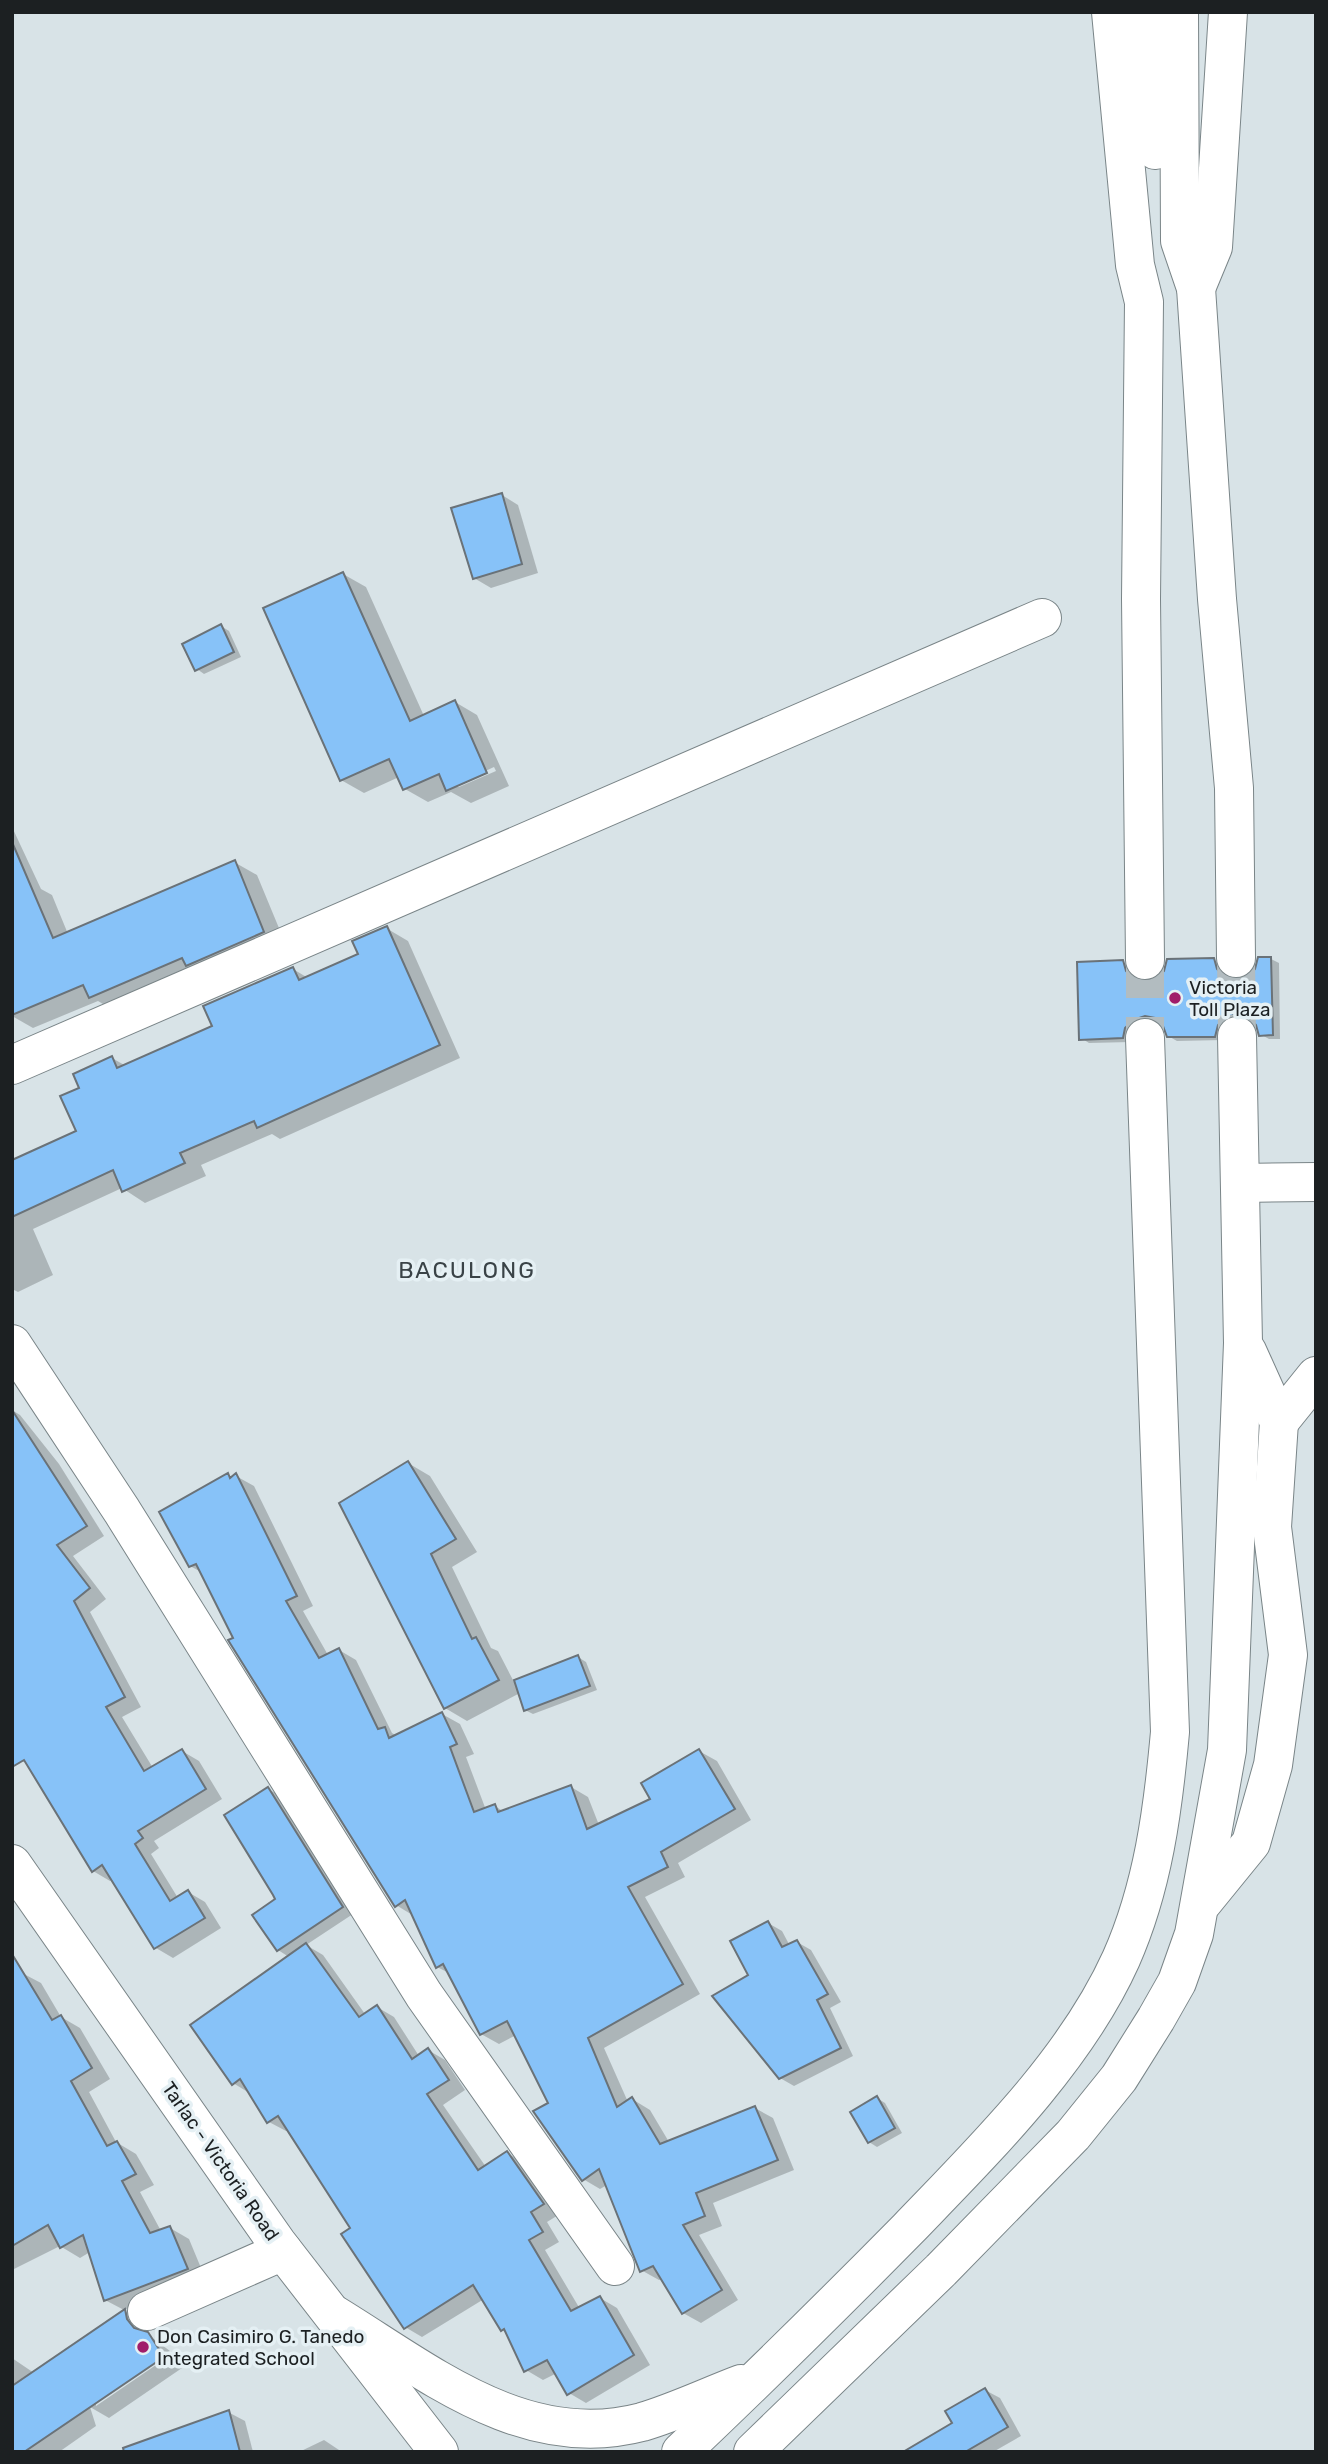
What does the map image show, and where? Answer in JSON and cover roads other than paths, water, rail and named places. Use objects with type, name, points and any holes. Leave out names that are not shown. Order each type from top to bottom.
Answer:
[{"type":"main road","points":[[1111,12],[1135,265],[1144,302],[1141,612],[1145,960]]},
{"type":"main road","points":[[1144,302],[1160,262],[1148,12]]},
{"type":"main road","points":[[1179,12],[1180,241],[1196,288],[1216,586],[1234,788],[1236,958]]},
{"type":"main road","points":[[1196,288],[1213,247],[1228,12]]},
{"type":"main road","points":[[12,1065],[1042,618]]},
{"type":"main road","points":[[753,2452],[941,2270],[1073,2135],[1119,2078],[1177,1982],[1202,1902],[1227,1750],[1243,1343],[1237,1036]]},
{"type":"main road","points":[[681,2452],[763,2375],[958,2177],[1028,2099],[1082,2026],[1120,1960],[1148,1880],[1160,1825],[1170,1732],[1146,1038]]},
{"type":"main road","points":[[1241,1183],[1316,1182]]},
{"type":"main road","points":[[1202,1902],[1251,1843],[1273,1765],[1289,1655],[1272,1527],[1279,1422],[1243,1343]]},
{"type":"main road","points":[[12,1344],[122,1511],[424,1995],[615,2266]]},
{"type":"main road","points":[[1279,1422],[1316,1376]]},
{"type":"main road","name":"Tarlac - Victoria Road","points":[[12,1864],[283,2251],[439,2452]]},
{"type":"main road","points":[[147,2311],[283,2251]]},
{"type":"main road","points":[[335,2315],[447,2386],[493,2410],[539,2424],[588,2428],[642,2422],[763,2375]]},
{"type":"tunnel","points":[[1236,958],[1237,1036]]},
{"type":"tunnel","points":[[1145,960],[1145,1038]]},
{"type":"place","name":"Victoria Toll Plaza","points":[[1175,998]]},
{"type":"place","name":"Don Casimiro G. Tanedo Integrated School","points":[[143,2347]]},
{"type":"district","name":"BACULONG","points":[[467,1270]]}]
